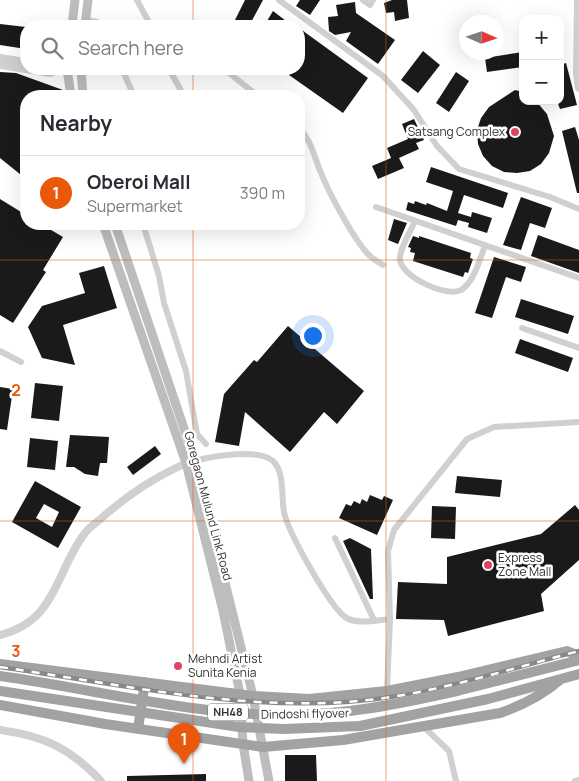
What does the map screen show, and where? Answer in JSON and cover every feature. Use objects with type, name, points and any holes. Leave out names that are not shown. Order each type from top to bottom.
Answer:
[{"type":"highway","points":[[0,664],[254,696],[309,699],[387,691],[458,678],[567,651],[579,656]]},
{"type":"highway","name":"Dindoshi flyover","points":[[0,676],[190,708],[281,715],[386,707],[579,660]]},
{"type":"highway","name":"NH48","points":[[561,679],[579,674]]},
{"type":"highway","points":[[0,704],[138,729],[263,747],[343,740],[500,713],[522,706],[550,689],[561,679]]},
{"type":"highway","name":"Dindoshi flyover","points":[[0,691],[219,724],[284,729],[360,726],[460,705],[561,679]]},
{"type":"highway","points":[[138,729],[145,682]]},
{"type":"main road","points":[[73,20],[75,0]]},
{"type":"main road","points":[[86,20],[88,0]]},
{"type":"main road","points":[[64,75],[69,90]]},
{"type":"main road","points":[[81,75],[83,90]]},
{"type":"main road","name":"Goregaon Mulund Link Road","points":[[104,230],[186,463],[224,611],[240,694],[243,744],[249,781]]},
{"type":"main road","name":"Goregaon Mulund Link Road","points":[[117,230],[196,461],[254,696],[268,781]]},
{"type":"street","points":[[137,0],[148,20]]},
{"type":"street","points":[[279,0],[383,76],[414,110],[437,146],[459,168],[550,197],[579,209]]},
{"type":"street","points":[[363,0],[370,5],[373,0]]},
{"type":"street","points":[[578,0],[577,73],[579,88]]},
{"type":"street","points":[[0,58],[20,61]]},
{"type":"street","points":[[0,65],[20,67]]},
{"type":"street","points":[[125,75],[131,90]]},
{"type":"street","points":[[174,75],[181,90]]},
{"type":"street","points":[[232,75],[250,90]]},
{"type":"street","points":[[305,134],[316,156],[320,172],[348,224],[370,256],[383,265]]},
{"type":"street","points":[[376,207],[579,278]]},
{"type":"street","points":[[415,221],[400,258],[402,268],[412,277],[433,287],[449,292],[461,290],[468,284],[485,246]]},
{"type":"street","points":[[145,230],[164,303],[186,371],[197,434],[206,444]]},
{"type":"street","points":[[522,328],[579,348]]},
{"type":"street","points":[[0,351],[21,362]]},
{"type":"street","points":[[387,691],[390,619],[388,551],[394,530],[467,438],[494,427],[579,422]]},
{"type":"street","points":[[196,461],[211,456],[231,455],[264,456],[272,460],[280,473],[288,527],[310,567],[344,617],[353,620],[390,619]]},
{"type":"street","points":[[0,635],[34,620],[48,604],[86,532],[131,492],[157,476],[186,463]]},
{"type":"street","points":[[335,538],[374,620]]},
{"type":"street","points":[[424,727],[449,751],[456,781]]},
{"type":"street","points":[[0,730],[30,734],[61,748],[84,763],[101,781]]},
{"type":"street","points":[[575,781],[579,780]]},
{"type":"building","points":[[245,0],[263,0],[252,20],[235,20]]},
{"type":"building","points":[[300,0],[320,0],[310,15],[296,6]]},
{"type":"building","points":[[392,0],[407,0],[409,18],[395,21],[394,12],[386,13],[384,3]]},
{"type":"building","points":[[355,2],[356,13],[395,40],[378,64],[346,41],[351,32],[335,35],[329,31],[328,17],[338,16],[336,5]]},
{"type":"building","points":[[273,11],[285,20],[268,20]]},
{"type":"building","points":[[0,24],[20,26],[20,48],[0,45]]},
{"type":"building","points":[[305,32],[368,78],[343,113],[289,75],[305,75]]},
{"type":"building","points":[[423,51],[440,65],[418,93],[401,80]]},
{"type":"building","points":[[519,53],[519,68],[487,72],[485,60],[504,60],[504,55]]},
{"type":"building","points":[[566,63],[577,105],[560,109],[558,105],[564,105],[564,64]]},
{"type":"building","points":[[0,72],[16,73],[63,90],[20,90],[20,174],[0,158]]},
{"type":"building","points":[[456,72],[469,81],[449,112],[436,103]]},
{"type":"building","name":"Satsang Complex","points":[[515,90],[519,91],[519,105],[539,105],[547,114],[554,136],[549,153],[541,164],[530,171],[517,173],[504,172],[492,166],[483,156],[478,144],[477,130],[481,118],[489,107]]},
{"type":"building","points":[[414,119],[424,140],[416,143],[419,149],[399,158],[404,168],[378,179],[372,166],[391,158],[387,148],[408,139],[402,124]]},
{"type":"building","points":[[575,127],[579,140],[579,193],[577,193],[562,131]]},
{"type":"building","points":[[431,167],[508,193],[503,208],[464,195],[458,213],[471,217],[472,212],[492,218],[487,233],[468,227],[469,223],[458,220],[456,226],[406,210],[408,202],[414,204],[415,201],[426,205],[427,203],[447,211],[453,191],[426,182]]},
{"type":"building","points":[[521,197],[552,208],[545,228],[530,223],[521,250],[503,245]]},
{"type":"building","points":[[0,199],[20,211],[20,230],[51,230],[63,237],[43,270],[46,272],[13,323],[0,315]]},
{"type":"building","points":[[394,219],[407,223],[398,244],[388,240]]},
{"type":"building","points":[[538,235],[579,250],[579,273],[531,256]]},
{"type":"building","points":[[413,236],[419,238],[419,236],[471,253],[470,258],[473,259],[468,273],[465,272],[463,277],[413,261],[415,253],[410,252],[411,248],[408,247]]},
{"type":"building","points":[[494,257],[526,267],[521,282],[506,277],[492,318],[475,313]]},
{"type":"building","points":[[104,266],[117,308],[63,325],[75,365],[42,358],[28,327],[42,306],[85,293],[79,273]]},
{"type":"building","points":[[521,299],[574,316],[568,334],[515,317]]},
{"type":"building","points":[[288,326],[364,391],[337,424],[324,412],[290,452],[245,412],[239,446],[215,442],[224,394],[254,360],[257,362]]},
{"type":"building","points":[[520,339],[573,358],[568,372],[515,353]]},
{"type":"building","points":[[35,383],[63,386],[59,421],[31,418]]},
{"type":"building","points":[[0,387],[13,389],[7,430],[0,429]]},
{"type":"building","points":[[70,435],[109,437],[107,463],[100,463],[98,476],[85,474],[74,467],[66,467]]},
{"type":"building","points":[[30,438],[58,441],[55,470],[27,467]]},
{"type":"building","points":[[155,446],[161,454],[133,475],[127,467]]},
{"type":"building","points":[[457,476],[502,480],[500,497],[455,493]]},
{"type":"building","points":[[35,481],[81,507],[58,548],[12,522]],"holes":[[[44,504],[59,512],[52,527],[36,518]]]},
{"type":"building","points":[[370,495],[382,500],[384,496],[393,500],[377,535],[339,518],[346,504],[351,506],[354,501],[360,504],[362,499],[367,502]]},
{"type":"building","points":[[575,505],[579,510],[579,560],[541,594],[544,611],[448,636],[444,620],[396,619],[398,582],[447,584],[447,557],[541,534]]},
{"type":"building","points":[[432,506],[456,507],[455,539],[431,538]]},
{"type":"building","points":[[350,538],[371,549],[373,599],[370,599],[343,541]]},
{"type":"building","points":[[285,755],[316,755],[317,781],[285,781]]},
{"type":"building","points":[[206,774],[206,781],[127,781],[127,776]]},
{"type":"railway","points":[[0,667],[195,696],[294,703],[343,702],[391,697],[439,688],[579,651]]},
{"type":"place","name":"Satsang Complex","points":[[515,132]]},
{"type":"place","name":"Express Zone Mall","points":[[488,565]]},
{"type":"place","name":"Mehndi Artist Sunita Kenia","points":[[178,666]]},
{"type":"place","name":"Oberoi Mall","points":[[184,764]]}]
